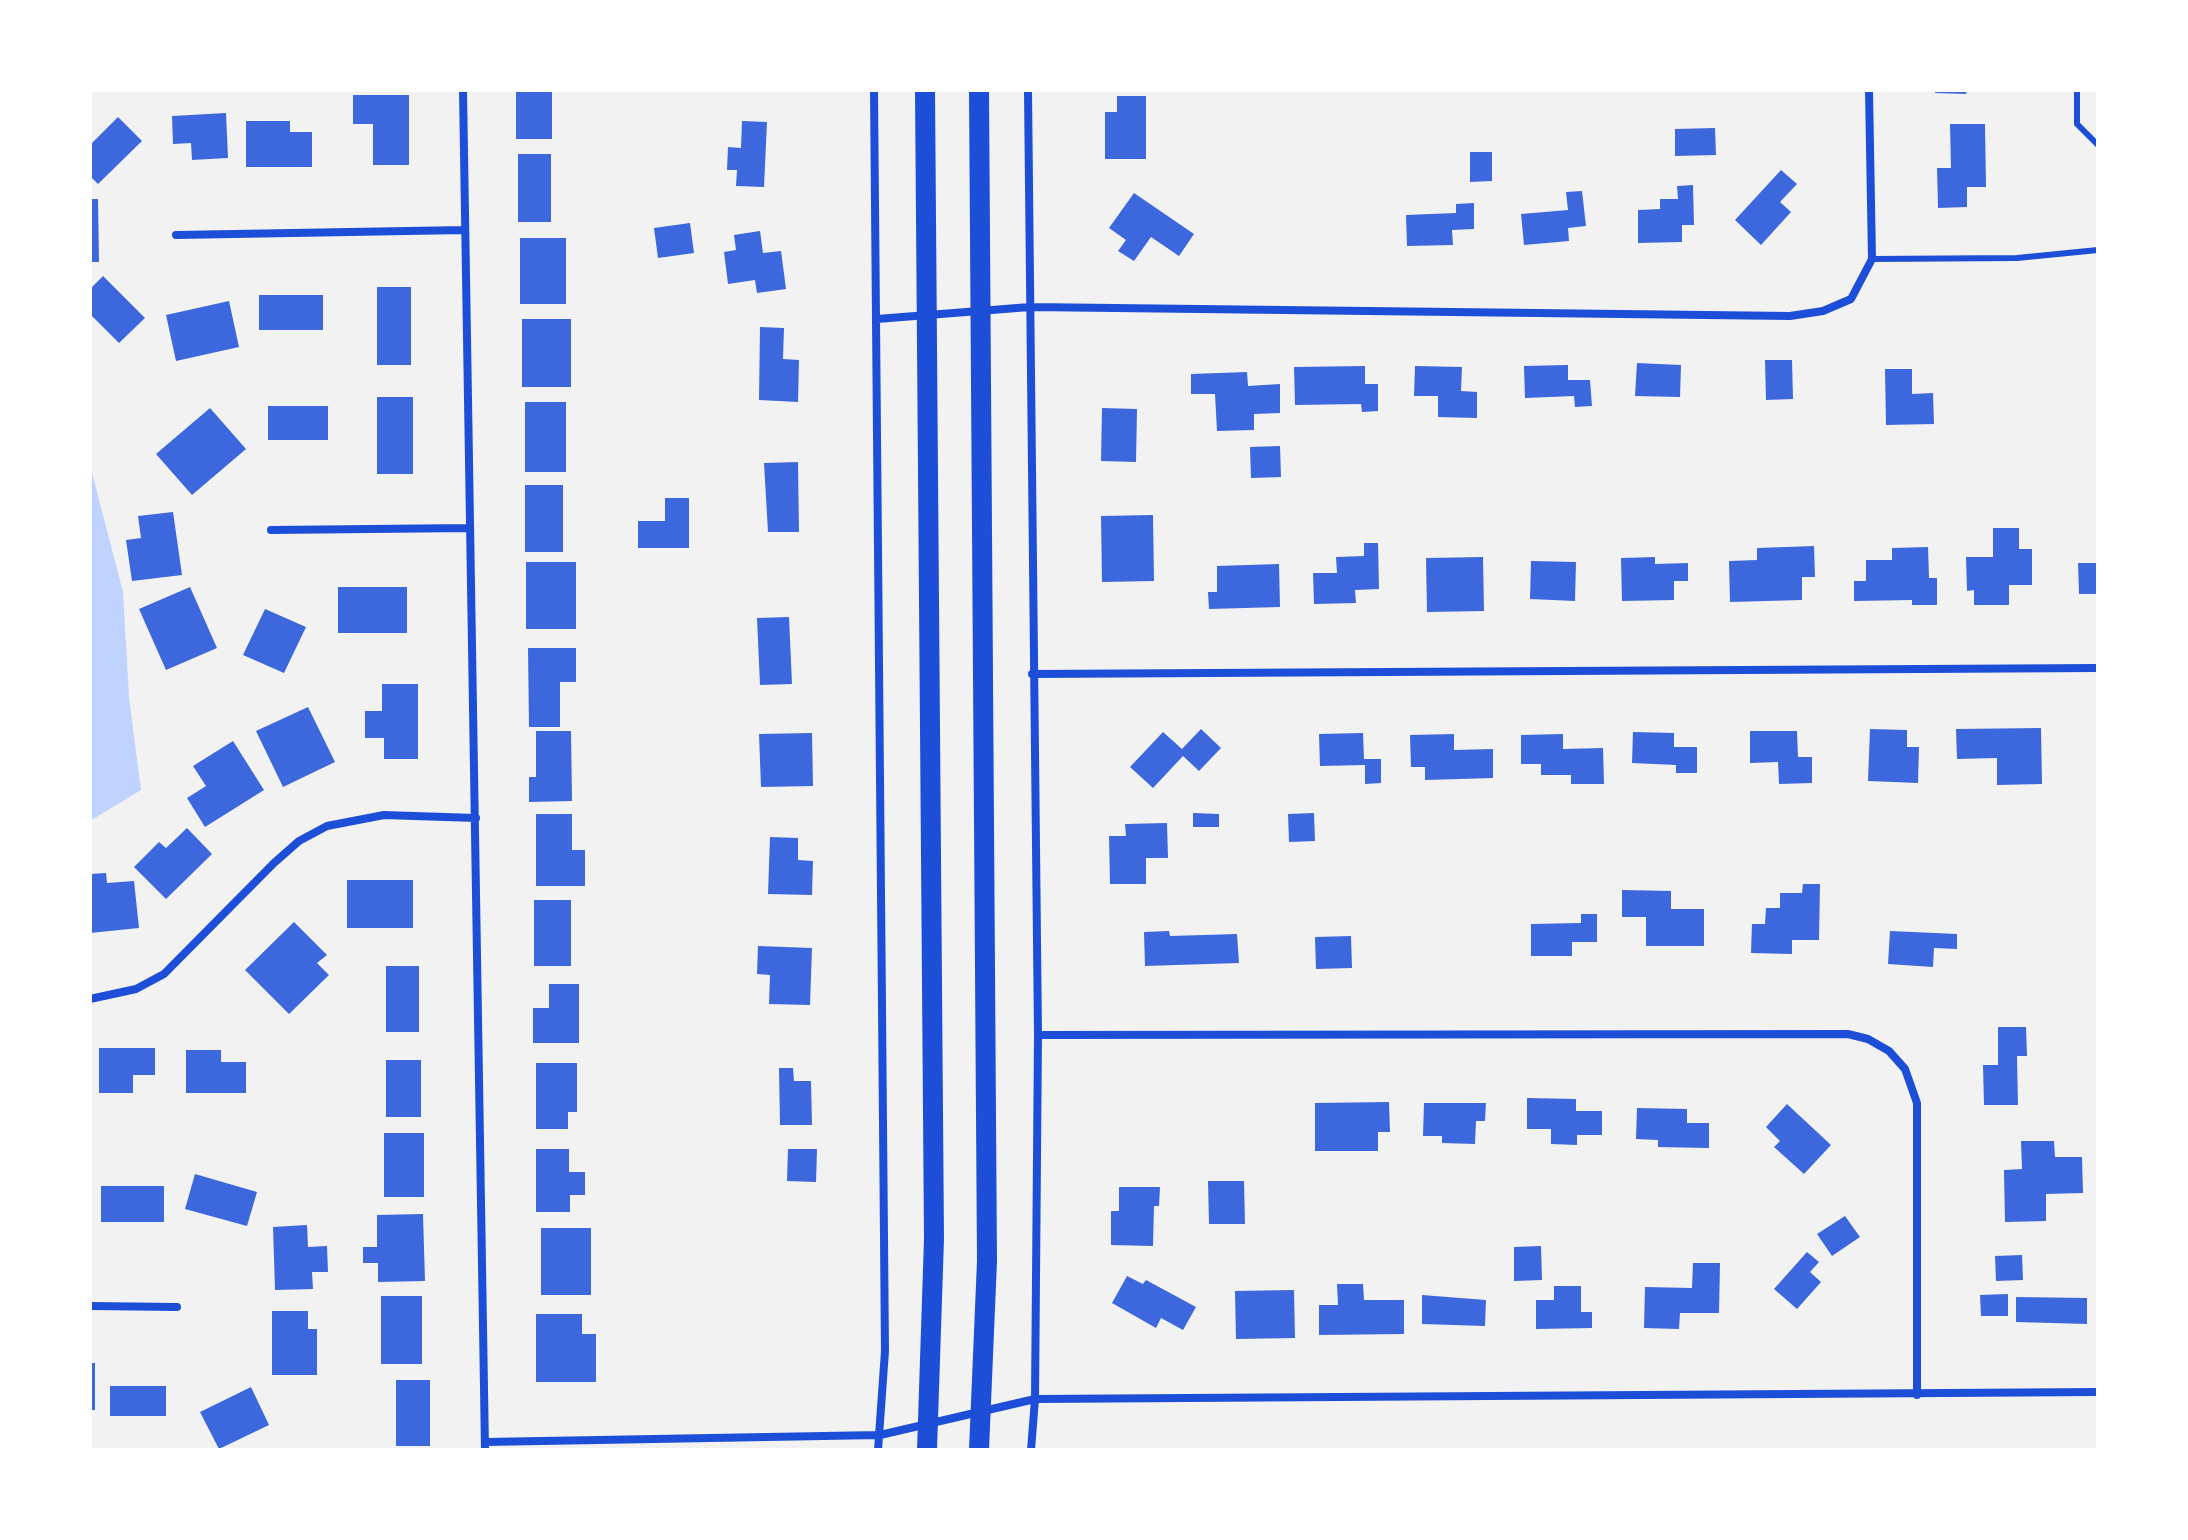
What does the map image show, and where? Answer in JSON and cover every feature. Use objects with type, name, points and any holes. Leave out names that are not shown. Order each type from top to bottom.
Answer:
[{"type":"highway","points":[[925,90],[934,1223],[927,1450]]},
{"type":"highway","points":[[979,90],[987,1261],[979,1450]]},
{"type":"street","points":[[463,90],[485,1446],[880,1435],[1035,1399],[2098,1392]]},
{"type":"street","points":[[874,90],[885,1351],[878,1450]]},
{"type":"street","points":[[1028,90],[1038,1035],[1035,1399],[1031,1450]]},
{"type":"street","points":[[877,319],[1030,307],[1790,316],[1823,311],[1851,299],[1872,259],[1869,90]]},
{"type":"street","points":[[176,235],[465,230]]},
{"type":"street","points":[[271,530],[470,528]]},
{"type":"street","points":[[1032,674],[2098,668]]},
{"type":"street","points":[[90,999],[136,989],[164,974],[274,863],[299,841],[327,826],[384,815],[476,818]]},
{"type":"street","points":[[1038,1035],[1848,1034],[1868,1039],[1889,1051],[1905,1069],[1917,1103],[1917,1395]]},
{"type":"street","points":[[90,1306],[177,1307]]},
{"type":"lane","points":[[2077,90],[2077,124],[2098,145]]},
{"type":"lane","points":[[1872,259],[2017,258],[2098,250]]},
{"type":"water","points":[[90,465],[123,592],[129,697],[141,790],[90,821]]},
{"type":"building","points":[[516,90],[552,90],[552,139],[516,139]]},
{"type":"building","points":[[1935,90],[1967,90],[1966,94],[1935,93]]},
{"type":"building","points":[[353,95],[409,95],[409,165],[373,165],[373,124],[353,124]]},
{"type":"building","points":[[1117,96],[1146,96],[1146,159],[1105,159],[1105,112],[1117,112]]},
{"type":"building","points":[[226,113],[228,158],[192,160],[191,143],[173,144],[172,116]]},
{"type":"building","points":[[118,117],[142,141],[98,184],[90,176],[90,145]]},
{"type":"building","points":[[246,121],[290,121],[290,132],[312,132],[312,167],[246,167]]},
{"type":"building","points":[[742,121],[767,122],[764,187],[736,186],[737,170],[727,170],[728,147],[741,148]]},
{"type":"building","points":[[1950,124],[1985,124],[1986,187],[1967,187],[1967,207],[1938,208],[1937,168],[1951,168]]},
{"type":"building","points":[[1715,128],[1716,155],[1675,156],[1675,129]]},
{"type":"building","points":[[1470,152],[1492,152],[1492,181],[1470,182]]},
{"type":"building","points":[[518,154],[551,154],[551,222],[518,222]]},
{"type":"building","points":[[1781,170],[1797,184],[1780,202],[1791,212],[1761,245],[1735,220]]},
{"type":"building","points":[[1693,185],[1694,225],[1682,225],[1682,242],[1638,243],[1638,210],[1660,209],[1660,199],[1678,199],[1677,186]]},
{"type":"building","points":[[1582,191],[1586,226],[1568,228],[1569,241],[1524,245],[1521,214],[1568,210],[1566,192]]},
{"type":"building","points":[[1134,193],[1194,234],[1179,256],[1151,237],[1134,261],[1118,251],[1126,240],[1109,228]]},
{"type":"building","points":[[90,199],[98,199],[99,262],[90,262]]},
{"type":"building","points":[[1474,203],[1474,229],[1452,230],[1453,245],[1407,246],[1406,215],[1456,213],[1456,204]]},
{"type":"building","points":[[690,223],[694,253],[658,258],[654,228]]},
{"type":"building","points":[[760,231],[763,253],[781,251],[786,289],[757,293],[755,280],[728,284],[724,252],[736,250],[734,235]]},
{"type":"building","points":[[520,238],[566,238],[566,304],[520,304]]},
{"type":"building","points":[[103,276],[145,318],[119,343],[90,314],[90,289]]},
{"type":"building","points":[[377,287],[411,287],[411,365],[377,365]]},
{"type":"building","points":[[259,295],[323,295],[323,330],[259,330]]},
{"type":"building","points":[[229,301],[239,347],[176,361],[166,315]]},
{"type":"building","points":[[522,319],[571,319],[571,387],[522,387]]},
{"type":"building","points":[[760,327],[784,328],[783,359],[799,360],[798,402],[759,400]]},
{"type":"building","points":[[1765,360],[1792,360],[1793,399],[1766,400]]},
{"type":"building","points":[[1637,363],[1681,365],[1680,397],[1635,396]]},
{"type":"building","points":[[1568,365],[1568,380],[1590,380],[1592,406],[1575,407],[1574,396],[1525,398],[1524,366]]},
{"type":"building","points":[[1365,366],[1365,384],[1378,384],[1378,411],[1362,412],[1361,404],[1295,405],[1294,367]]},
{"type":"building","points":[[1415,366],[1462,367],[1461,391],[1477,392],[1477,418],[1438,417],[1438,396],[1414,396]]},
{"type":"building","points":[[1885,369],[1912,369],[1912,394],[1933,393],[1934,424],[1886,425]]},
{"type":"building","points":[[1247,372],[1248,386],[1280,384],[1280,413],[1254,414],[1254,430],[1217,431],[1215,394],[1191,394],[1191,374]]},
{"type":"building","points":[[377,397],[413,397],[413,474],[377,474]]},
{"type":"building","points":[[525,402],[566,402],[566,472],[525,472]]},
{"type":"building","points":[[268,406],[328,406],[328,440],[268,440]]},
{"type":"building","points":[[210,408],[246,449],[192,495],[156,454]]},
{"type":"building","points":[[1102,408],[1137,409],[1136,462],[1101,461]]},
{"type":"building","points":[[1280,446],[1281,477],[1251,478],[1250,447]]},
{"type":"building","points":[[798,462],[799,532],[768,532],[764,463]]},
{"type":"building","points":[[525,485],[563,485],[563,552],[525,552]]},
{"type":"building","points":[[665,498],[689,498],[689,548],[638,548],[638,521],[665,521]]},
{"type":"building","points":[[173,512],[182,575],[132,581],[126,540],[141,538],[138,516]]},
{"type":"building","points":[[1153,515],[1154,581],[1102,582],[1101,516]]},
{"type":"building","points":[[1993,528],[2019,528],[2019,549],[2032,549],[2032,585],[2009,585],[2009,605],[1974,605],[1974,590],[1967,591],[1966,557],[1993,557]]},
{"type":"building","points":[[1364,543],[1378,543],[1379,589],[1355,590],[1356,603],[1314,604],[1313,573],[1337,573],[1336,557],[1364,556]]},
{"type":"building","points":[[1814,546],[1815,577],[1802,577],[1802,600],[1730,602],[1729,561],[1757,560],[1757,548]]},
{"type":"building","points":[[1928,547],[1929,578],[1937,578],[1937,605],[1912,605],[1912,600],[1854,601],[1854,581],[1866,581],[1866,560],[1892,560],[1892,548]]},
{"type":"building","points":[[1483,557],[1484,611],[1427,612],[1426,558]]},
{"type":"building","points":[[1655,557],[1655,564],[1688,563],[1688,581],[1674,581],[1674,600],[1622,601],[1621,558]]},
{"type":"building","points":[[1531,561],[1576,562],[1575,601],[1530,599]]},
{"type":"building","points":[[526,562],[576,562],[576,629],[526,629]]},
{"type":"building","points":[[2078,563],[2098,563],[2098,594],[2079,594]]},
{"type":"building","points":[[1279,564],[1280,607],[1209,609],[1208,592],[1217,592],[1217,566]]},
{"type":"building","points":[[190,587],[217,648],[166,670],[139,609]]},
{"type":"building","points":[[338,587],[407,587],[407,633],[338,633]]},
{"type":"building","points":[[265,609],[306,627],[284,673],[243,655]]},
{"type":"building","points":[[789,617],[792,684],[760,685],[757,618]]},
{"type":"building","points":[[528,648],[576,648],[576,682],[560,682],[560,727],[529,727]]},
{"type":"building","points":[[382,684],[418,684],[418,759],[384,759],[384,738],[365,738],[365,711],[382,711]]},
{"type":"building","points":[[308,707],[335,762],[283,787],[256,731]]},
{"type":"building","points":[[2041,728],[2042,784],[1997,785],[1997,758],[1957,759],[1956,729]]},
{"type":"building","points":[[1201,729],[1221,748],[1199,771],[1183,756],[1153,788],[1130,767],[1163,732],[1182,749]]},
{"type":"building","points":[[1870,729],[1907,730],[1907,747],[1919,747],[1918,783],[1868,781]]},
{"type":"building","points":[[536,731],[571,731],[572,801],[529,802],[529,777],[536,777]]},
{"type":"building","points":[[1750,731],[1797,731],[1798,757],[1812,757],[1812,783],[1779,784],[1778,762],[1750,763]]},
{"type":"building","points":[[1633,732],[1674,733],[1674,747],[1697,747],[1697,773],[1676,773],[1676,765],[1632,763]]},
{"type":"building","points":[[812,733],[813,786],[761,787],[759,734]]},
{"type":"building","points":[[1363,733],[1364,759],[1381,759],[1381,783],[1365,784],[1365,765],[1320,766],[1319,734]]},
{"type":"building","points":[[1454,734],[1454,750],[1493,749],[1493,778],[1425,780],[1425,767],[1411,767],[1410,735]]},
{"type":"building","points":[[1563,734],[1563,749],[1603,748],[1604,784],[1571,784],[1571,775],[1541,775],[1541,764],[1521,764],[1521,735]]},
{"type":"building","points":[[233,741],[264,790],[205,827],[187,798],[206,786],[193,766]]},
{"type":"building","points":[[1193,813],[1219,814],[1219,827],[1193,827]]},
{"type":"building","points":[[1314,813],[1315,841],[1289,842],[1288,814]]},
{"type":"building","points":[[536,814],[572,814],[572,850],[585,850],[585,886],[536,886]]},
{"type":"building","points":[[1167,823],[1168,858],[1146,858],[1146,884],[1110,884],[1109,836],[1126,836],[1125,824]]},
{"type":"building","points":[[187,828],[212,854],[166,899],[134,867],[159,842],[166,848]]},
{"type":"building","points":[[770,837],[798,838],[798,860],[813,861],[812,895],[768,894]]},
{"type":"building","points":[[106,873],[107,883],[134,881],[139,928],[90,933],[90,874]]},
{"type":"building","points":[[347,880],[413,880],[413,928],[347,928]]},
{"type":"building","points":[[1803,884],[1820,884],[1819,940],[1792,940],[1792,954],[1751,953],[1752,924],[1765,924],[1766,908],[1780,908],[1780,893],[1802,893]]},
{"type":"building","points":[[1622,890],[1671,891],[1671,909],[1704,909],[1704,946],[1646,946],[1646,917],[1622,917]]},
{"type":"building","points":[[534,900],[571,900],[571,966],[534,966]]},
{"type":"building","points":[[1581,914],[1597,914],[1597,942],[1572,942],[1572,956],[1531,956],[1531,924],[1581,923]]},
{"type":"building","points":[[294,922],[327,955],[317,963],[329,975],[289,1014],[245,970]]},
{"type":"building","points":[[1169,931],[1170,936],[1237,934],[1239,963],[1145,966],[1144,932]]},
{"type":"building","points":[[1890,931],[1957,934],[1957,949],[1934,948],[1933,967],[1888,964]]},
{"type":"building","points":[[1351,936],[1352,968],[1316,969],[1315,937]]},
{"type":"building","points":[[758,946],[812,948],[810,1005],[769,1004],[770,975],[757,974]]},
{"type":"building","points":[[386,966],[419,966],[419,1032],[386,1032]]},
{"type":"building","points":[[549,984],[579,984],[579,1043],[533,1043],[533,1008],[549,1008]]},
{"type":"building","points":[[1998,1027],[2026,1027],[2027,1056],[2017,1056],[2018,1105],[1984,1105],[1983,1065],[1998,1065]]},
{"type":"building","points":[[99,1048],[155,1048],[155,1075],[133,1075],[133,1093],[99,1093]]},
{"type":"building","points":[[186,1050],[221,1050],[221,1062],[246,1062],[246,1093],[186,1093]]},
{"type":"building","points":[[386,1060],[421,1060],[421,1117],[386,1117]]},
{"type":"building","points":[[536,1063],[577,1063],[577,1112],[568,1112],[568,1129],[536,1129]]},
{"type":"building","points":[[779,1068],[793,1068],[794,1081],[811,1081],[812,1125],[780,1125]]},
{"type":"building","points":[[1527,1098],[1576,1099],[1576,1111],[1602,1111],[1602,1135],[1577,1135],[1577,1145],[1551,1144],[1551,1129],[1527,1129]]},
{"type":"building","points":[[1389,1102],[1390,1132],[1378,1132],[1378,1151],[1315,1151],[1315,1103]]},
{"type":"building","points":[[1424,1103],[1486,1103],[1485,1121],[1476,1121],[1475,1144],[1442,1143],[1442,1136],[1423,1136]]},
{"type":"building","points":[[1787,1104],[1831,1145],[1804,1174],[1774,1147],[1780,1141],[1766,1127]]},
{"type":"building","points":[[1637,1108],[1687,1109],[1687,1123],[1709,1123],[1709,1148],[1658,1147],[1658,1140],[1636,1139]]},
{"type":"building","points":[[384,1133],[424,1133],[424,1197],[384,1197]]},
{"type":"building","points":[[2021,1141],[2054,1141],[2055,1157],[2082,1157],[2083,1193],[2046,1194],[2046,1221],[2005,1222],[2004,1170],[2022,1169]]},
{"type":"building","points":[[536,1149],[569,1149],[569,1172],[585,1172],[585,1195],[570,1195],[570,1212],[536,1212]]},
{"type":"building","points":[[788,1149],[817,1149],[816,1182],[787,1181]]},
{"type":"building","points":[[195,1174],[257,1192],[247,1226],[185,1209]]},
{"type":"building","points":[[1208,1181],[1244,1181],[1245,1224],[1209,1224]]},
{"type":"building","points":[[101,1186],[164,1186],[164,1222],[101,1222]]},
{"type":"building","points":[[1119,1187],[1160,1187],[1159,1206],[1154,1206],[1153,1246],[1111,1245],[1111,1211],[1119,1211]]},
{"type":"building","points":[[423,1214],[425,1281],[378,1282],[378,1263],[363,1263],[363,1247],[377,1247],[377,1215]]},
{"type":"building","points":[[1845,1216],[1860,1237],[1832,1256],[1817,1234]]},
{"type":"building","points":[[307,1225],[308,1247],[327,1246],[328,1272],[312,1272],[313,1289],[275,1290],[273,1227]]},
{"type":"building","points":[[541,1228],[591,1228],[591,1295],[541,1295]]},
{"type":"building","points":[[1541,1246],[1542,1280],[1514,1281],[1514,1247]]},
{"type":"building","points":[[1807,1252],[1819,1262],[1810,1272],[1821,1282],[1797,1309],[1774,1289]]},
{"type":"building","points":[[2022,1255],[2023,1280],[1996,1281],[1995,1256]]},
{"type":"building","points":[[1693,1263],[1720,1263],[1719,1313],[1680,1313],[1679,1329],[1644,1328],[1645,1287],[1692,1288]]},
{"type":"building","points":[[1127,1276],[1143,1284],[1146,1280],[1196,1307],[1183,1330],[1161,1318],[1156,1328],[1112,1303]]},
{"type":"building","points":[[1337,1284],[1363,1284],[1364,1300],[1404,1300],[1404,1334],[1319,1335],[1319,1305],[1338,1305]]},
{"type":"building","points":[[1554,1286],[1581,1286],[1581,1312],[1592,1312],[1592,1328],[1536,1329],[1536,1300],[1554,1300]]},
{"type":"building","points":[[1294,1290],[1295,1338],[1236,1339],[1235,1291]]},
{"type":"building","points":[[2008,1294],[2008,1316],[1981,1316],[1980,1295]]},
{"type":"building","points":[[1422,1295],[1486,1300],[1485,1326],[1422,1324]]},
{"type":"building","points":[[381,1296],[422,1296],[422,1364],[381,1364]]},
{"type":"building","points":[[2016,1297],[2087,1298],[2087,1324],[2016,1322]]},
{"type":"building","points":[[272,1311],[308,1311],[308,1329],[317,1329],[317,1375],[272,1375]]},
{"type":"building","points":[[536,1314],[582,1314],[582,1334],[596,1334],[596,1382],[536,1382]]},
{"type":"building","points":[[90,1363],[95,1363],[95,1410],[90,1410]]},
{"type":"building","points":[[396,1380],[430,1380],[430,1446],[396,1446]]},
{"type":"building","points":[[110,1386],[166,1386],[166,1416],[110,1416]]},
{"type":"building","points":[[251,1387],[269,1425],[219,1449],[200,1412]]}]
